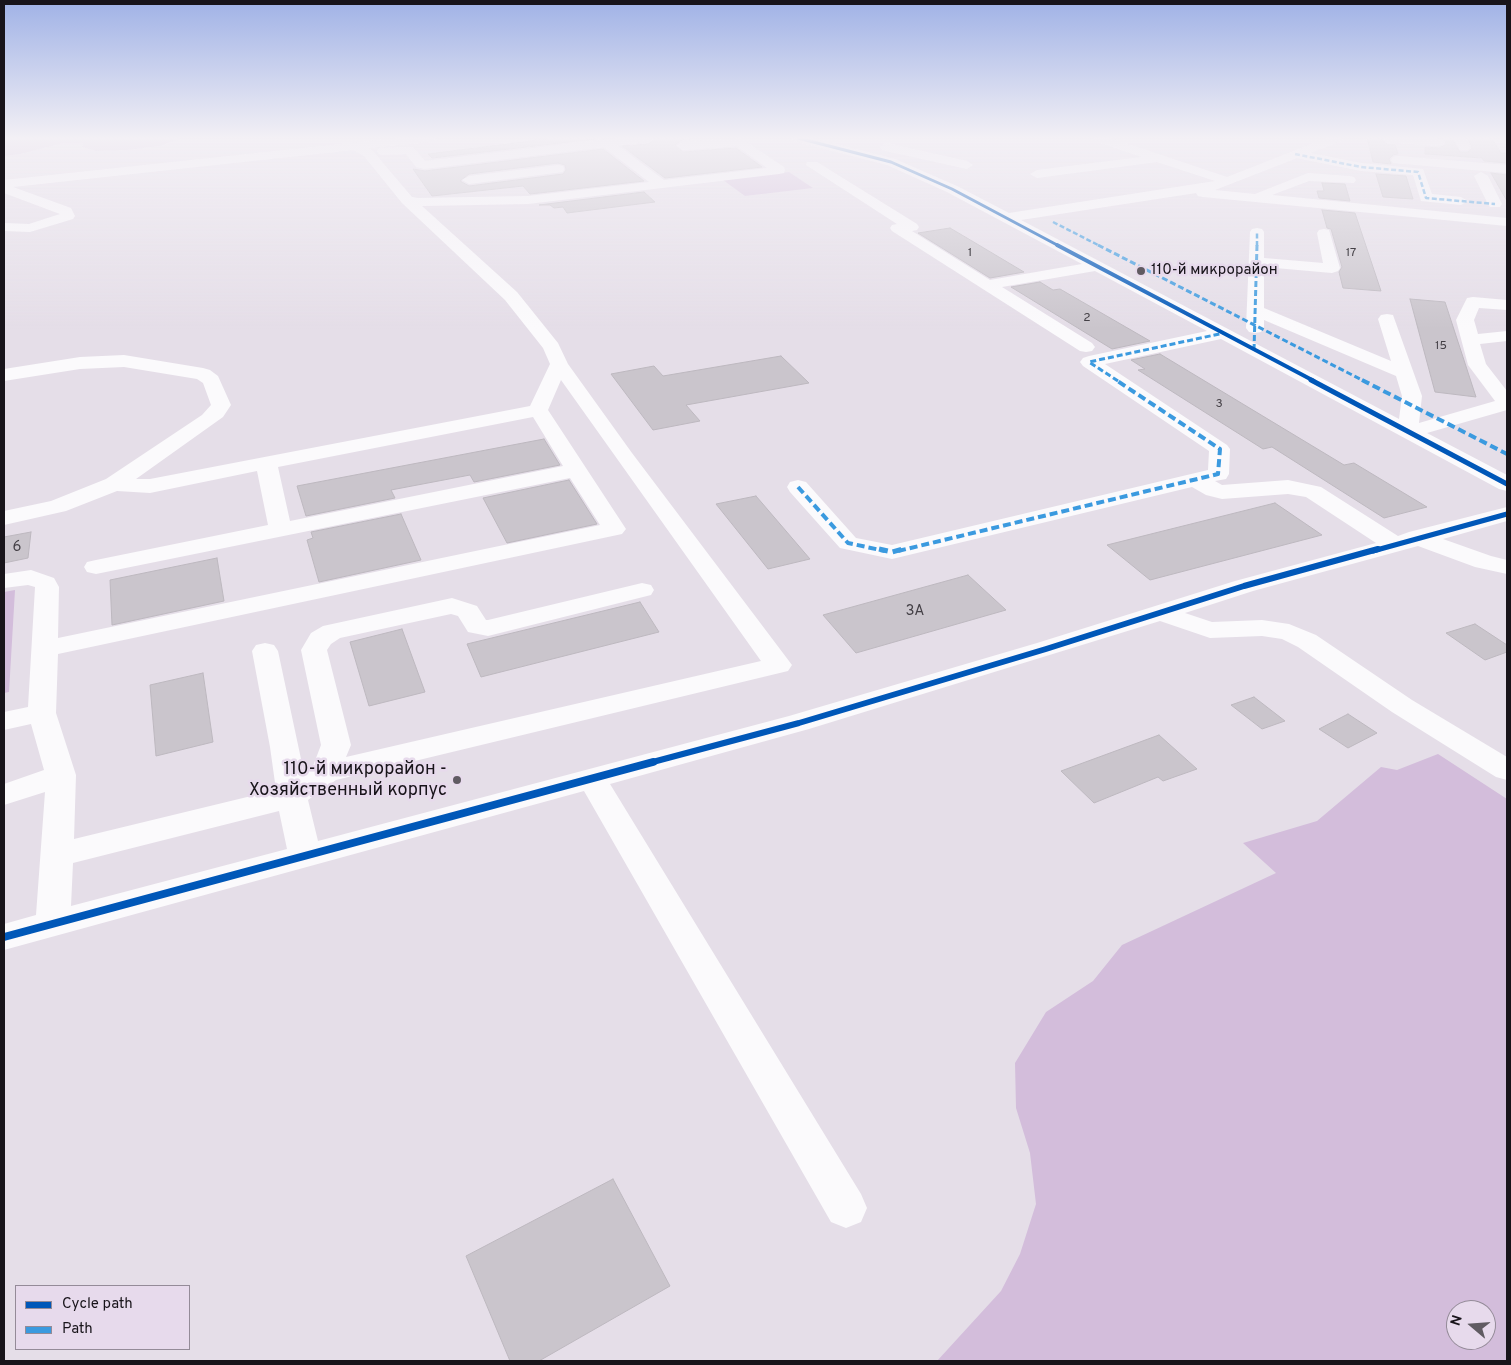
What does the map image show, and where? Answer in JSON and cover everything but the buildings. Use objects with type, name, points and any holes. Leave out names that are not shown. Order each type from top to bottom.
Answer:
[{"type":"street","points":[[4,227],[30,228],[68,216],[66,211],[42,202]]},
{"type":"street","points":[[56,855],[292,797],[326,772],[778,665],[625,457],[559,364],[552,347],[511,296],[409,202]]},
{"type":"street","points":[[871,202],[912,227],[897,228],[1086,347]]},
{"type":"street","points":[[976,202],[1507,484]]},
{"type":"street","points":[[1007,218],[1114,202]]},
{"type":"street","points":[[1294,202],[1507,222]]},
{"type":"street","points":[[1372,202],[1374,209]]},
{"type":"street","points":[[1469,202],[1495,204],[1494,202]]},
{"type":"street","points":[[4,220],[52,206]]},
{"type":"street","points":[[1254,350],[1257,232]]},
{"type":"street","points":[[1256,262],[1332,268],[1324,233]]},
{"type":"street","points":[[987,285],[1099,266]]},
{"type":"street","points":[[1408,432],[1507,404],[1477,365],[1465,320],[1473,302],[1507,305]]},
{"type":"street","points":[[1255,310],[1405,373]]},
{"type":"street","points":[[1388,319],[1412,396],[1408,432]]},
{"type":"street","points":[[798,487],[848,544],[892,552],[1218,474],[1220,449],[1089,362],[1224,334]]},
{"type":"street","points":[[1471,340],[1507,336]]},
{"type":"street","points":[[4,376],[80,363],[110,361],[186,371],[208,377],[220,402],[219,409],[114,484],[58,506],[4,518]]},
{"type":"street","points":[[538,410],[559,364]]},
{"type":"street","points":[[114,484],[150,486],[538,410]]},
{"type":"street","points":[[44,649],[614,529],[538,410]]},
{"type":"street","points":[[266,463],[280,530]]},
{"type":"street","points":[[96,568],[576,470]]},
{"type":"street","points":[[1195,480],[1222,492],[1288,487],[1313,492],[1406,541],[1507,567]]},
{"type":"street","points":[[4,937],[799,723],[1046,649],[1244,586],[1507,514]]},
{"type":"street","points":[[4,581],[32,578],[45,582],[46,587],[42,713],[61,775],[53,924]]},
{"type":"street","points":[[326,772],[336,745],[314,650],[320,639],[332,632],[452,606],[468,611],[477,627],[488,628],[642,590]]},
{"type":"street","points":[[1160,613],[1210,630],[1262,628],[1289,632],[1307,641],[1402,706],[1507,770]]},
{"type":"street","points":[[265,651],[305,856]]},
{"type":"street","points":[[4,721],[42,713]]},
{"type":"street","points":[[4,795],[61,775]]},
{"type":"street","points":[[592,778],[846,1208]]},
{"type":"shaded area","points":[[15,590],[9,692],[4,693],[4,592]]},
{"type":"shaded area","points":[[1438,754],[1507,799],[1507,1361],[937,1361],[1001,1291],[1020,1254],[1036,1204],[1030,1153],[1016,1108],[1015,1063],[1046,1012],[1093,981],[1122,945],[1276,873],[1243,843],[1317,821],[1381,767],[1397,770]]},
{"type":"marked path","points":[[1469,202],[1495,204]]},
{"type":"marked path","points":[[1053,222],[1507,454]]},
{"type":"marked path","points":[[1254,350],[1257,232]]},
{"type":"marked path","points":[[798,487],[848,543],[892,552],[1218,474],[1220,449],[1089,362],[1224,333]]},
{"type":"cycle path","points":[[976,202],[1507,484]]},
{"type":"cycle path","points":[[4,937],[799,723],[1046,649],[1244,586],[1507,514]]},
{"type":"place","name":"110-й микрорайон","points":[[1141,271]]},
{"type":"place","name":"110-й микрорайон - Хозяйственный корпус","points":[[457,780]]}]
